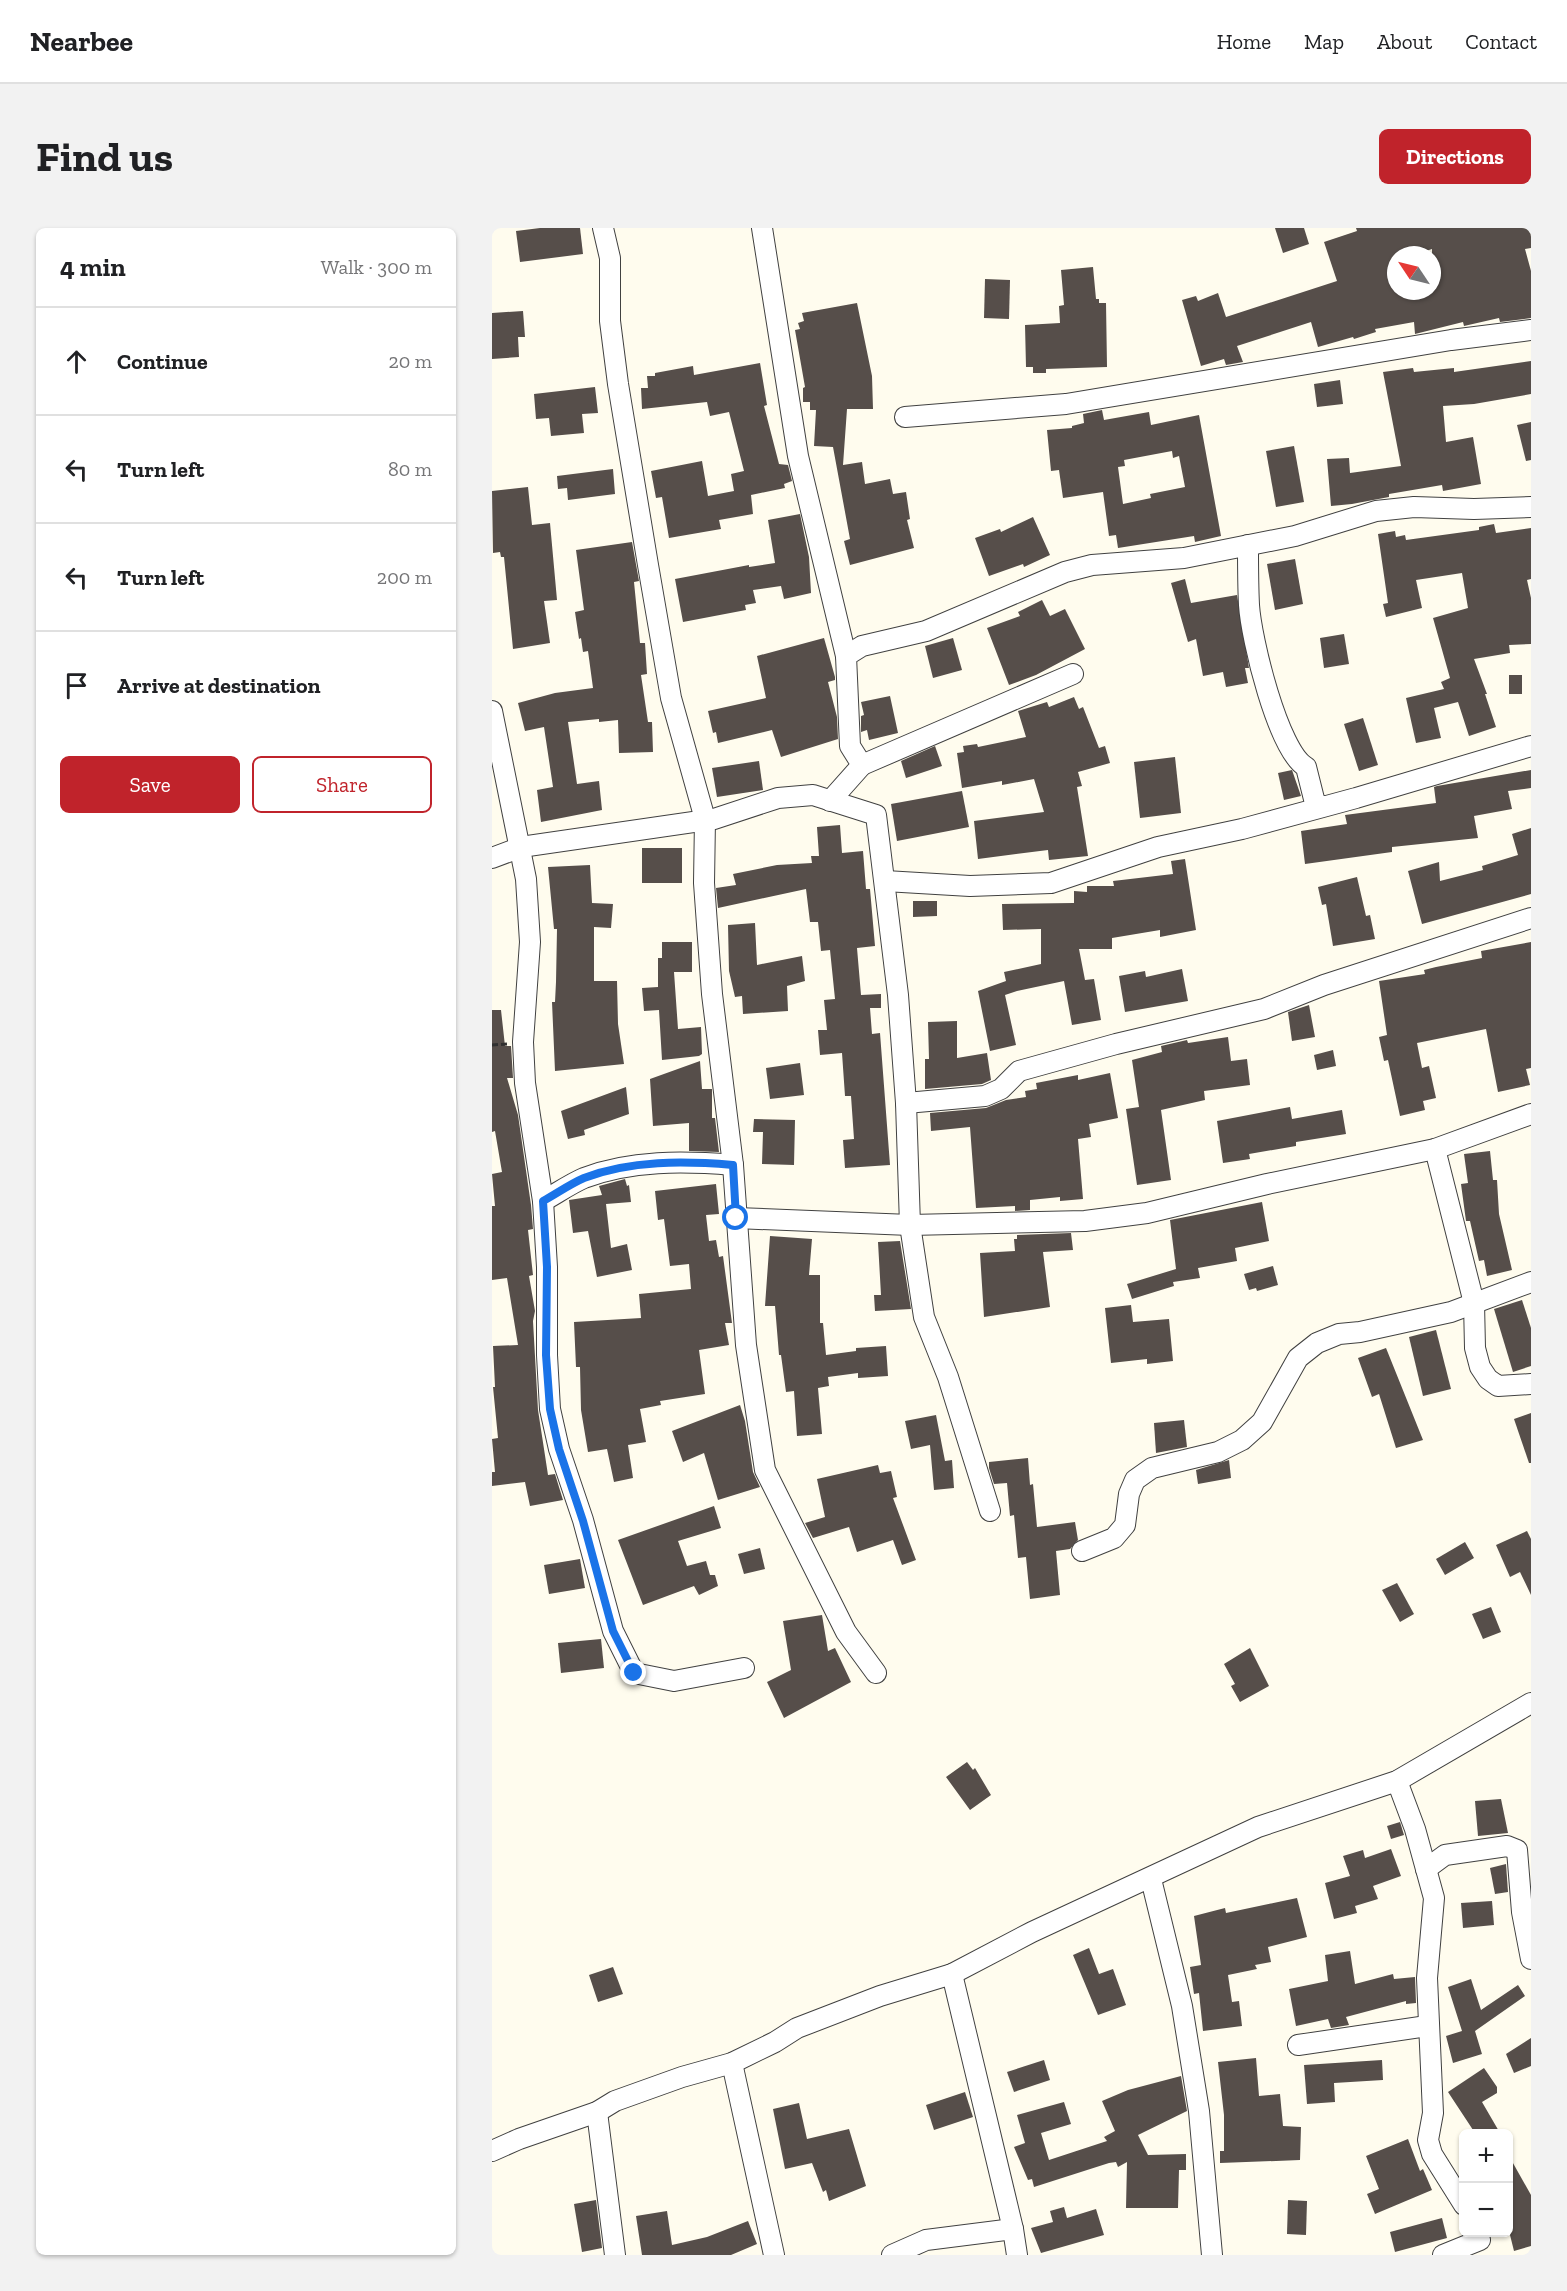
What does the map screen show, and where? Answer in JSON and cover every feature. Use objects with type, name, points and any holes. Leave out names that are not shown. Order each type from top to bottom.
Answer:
[{"type":"street","points":[[603,228],[610,258],[610,321],[618,384],[648,565],[671,698],[705,819],[704,884],[708,940],[733,1165],[746,1345],[765,1470],[846,1632],[876,1673]]},
{"type":"street","points":[[762,228],[798,456],[846,656],[850,746],[862,765]]},
{"type":"street","points":[[905,417],[1066,404],[1450,340],[1531,330]]},
{"type":"street","points":[[846,656],[862,646],[926,631],[1065,572],[1092,565],[1184,558],[1295,536],[1376,511],[1414,507],[1474,509],[1531,507]]},
{"type":"street","points":[[1248,545],[1249,607],[1262,675],[1284,737],[1299,763],[1306,767],[1315,802],[1323,806]]},
{"type":"street","points":[[830,801],[862,765],[942,728],[1073,674]]},
{"type":"street","points":[[492,711],[521,847],[530,942],[523,1042],[525,1083],[543,1201],[547,1267],[546,1355],[550,1409],[559,1449],[583,1521],[613,1631],[634,1673],[674,1681],[744,1668]]},
{"type":"street","points":[[885,881],[970,886],[1051,883],[1158,847],[1242,829],[1531,746]]},
{"type":"street","points":[[492,858],[521,847],[705,819],[778,798],[813,795],[876,815],[885,881],[906,1103],[910,1226],[924,1317],[948,1377],[990,1511]]},
{"type":"street","points":[[906,1103],[985,1096],[1001,1089],[1019,1071],[1116,1044],[1264,1009],[1324,985],[1531,918]]},
{"type":"street","points":[[736,1218],[910,1226],[1085,1221],[1147,1213],[1267,1184],[1435,1149],[1531,1114]]},
{"type":"street","points":[[1435,1149],[1474,1303],[1475,1348],[1480,1367],[1488,1379],[1498,1386],[1531,1384]]},
{"type":"street","points":[[543,1201],[584,1179],[621,1169],[661,1162],[733,1165]]},
{"type":"street","points":[[1082,1551],[1114,1538],[1125,1525],[1129,1494],[1135,1480],[1152,1468],[1218,1452],[1242,1440],[1262,1422],[1298,1358],[1317,1343],[1339,1334],[1360,1332],[1452,1312],[1531,1282]]},
{"type":"street","points":[[492,2151],[597,2112],[615,2101],[682,2077],[732,2064],[797,2028],[880,1996],[952,1974],[1032,1932],[1151,1879],[1258,1827],[1397,1781],[1531,1703]]},
{"type":"street","points":[[1397,1781],[1434,1898],[1427,1978],[1427,2026],[1432,2089],[1428,2140],[1432,2154],[1459,2197]]},
{"type":"street","points":[[1426,1869],[1445,1855],[1506,1846],[1517,1850],[1522,1912],[1531,1959]]},
{"type":"street","points":[[1151,1879],[1182,2006],[1199,2111],[1212,2255]]},
{"type":"street","points":[[952,1974],[1013,2229],[1017,2255]]},
{"type":"street","points":[[1298,2045],[1427,2026]]},
{"type":"street","points":[[732,2064],[774,2255]]},
{"type":"street","points":[[597,2112],[615,2255]]},
{"type":"street","points":[[892,2255],[926,2240],[1013,2229]]},
{"type":"street","points":[[1443,2255],[1480,2243]]},
{"type":"building","points":[[540,228],[580,228],[583,254],[520,262],[516,231]]},
{"type":"building","points":[[1275,228],[1304,228],[1309,244],[1283,253]]},
{"type":"building","points":[[1356,228],[1531,228],[1531,248],[1525,249],[1531,271],[1531,318],[1500,322],[1499,318],[1464,326],[1463,322],[1415,334],[1414,322],[1375,329],[1376,332],[1354,339],[1353,337],[1318,347],[1311,322],[1237,346],[1243,362],[1226,365],[1224,359],[1201,366],[1182,300],[1196,296],[1198,301],[1218,293],[1226,317],[1337,281],[1324,242],[1357,231]]},
{"type":"building","points":[[1093,267],[1096,299],[1099,299],[1099,303],[1106,303],[1107,367],[1046,369],[1046,373],[1033,373],[1033,367],[1026,367],[1025,325],[1060,323],[1059,306],[1064,305],[1061,270]]},
{"type":"building","points":[[985,279],[1010,280],[1009,319],[984,318]]},
{"type":"building","points":[[857,303],[872,376],[873,409],[847,409],[843,465],[862,462],[865,484],[890,479],[893,494],[906,492],[910,519],[907,520],[914,548],[850,565],[844,541],[850,539],[833,447],[814,446],[816,410],[810,410],[810,402],[803,402],[803,388],[805,387],[795,330],[800,329],[798,323],[804,321],[802,313]]},
{"type":"building","points":[[523,311],[525,337],[518,337],[519,357],[492,359],[492,313]]},
{"type":"building","points":[[1531,361],[1531,394],[1474,404],[1443,406],[1446,442],[1473,437],[1481,484],[1443,491],[1442,485],[1389,494],[1389,497],[1352,504],[1331,506],[1327,459],[1349,458],[1350,473],[1401,466],[1383,372],[1413,368],[1414,372],[1454,368],[1454,372]]},
{"type":"building","points":[[760,363],[767,405],[764,406],[779,464],[788,465],[792,481],[784,484],[785,488],[751,495],[753,514],[719,520],[721,529],[669,538],[662,497],[656,498],[651,471],[702,461],[708,496],[734,491],[731,474],[744,471],[729,412],[710,416],[707,402],[642,409],[641,388],[648,388],[647,376],[693,366],[694,375]]},
{"type":"building","points":[[1340,380],[1343,404],[1317,407],[1314,384]]},
{"type":"building","points":[[595,387],[598,413],[582,414],[584,433],[551,436],[549,418],[536,419],[534,394]]},
{"type":"building","points":[[1102,410],[1104,420],[1149,412],[1151,425],[1199,415],[1221,536],[1195,542],[1194,536],[1118,548],[1116,535],[1109,536],[1103,492],[1063,498],[1059,470],[1051,471],[1047,430],[1072,428],[1072,426],[1084,423],[1083,414]],"holes":[[[1172,451],[1173,458],[1179,456],[1185,487],[1150,494],[1151,498],[1123,504],[1118,467],[1125,466],[1124,460]]]},
{"type":"building","points":[[1531,422],[1531,460],[1526,461],[1517,425]]},
{"type":"building","points":[[1294,446],[1304,502],[1276,507],[1266,451]]},
{"type":"building","points":[[613,469],[615,494],[568,500],[567,488],[558,489],[557,476]]},
{"type":"building","points":[[528,487],[532,525],[550,523],[557,600],[544,601],[550,643],[513,649],[504,557],[501,557],[500,552],[493,553],[492,491]]},
{"type":"building","points":[[800,514],[809,557],[811,593],[784,599],[781,586],[753,590],[756,603],[745,605],[746,610],[683,622],[675,579],[749,565],[749,567],[775,563],[768,520]]},
{"type":"building","points":[[1033,517],[1050,555],[1024,567],[1023,564],[989,576],[975,538],[1000,529],[1001,532]]},
{"type":"building","points":[[1494,524],[1496,533],[1531,528],[1531,579],[1527,580],[1531,598],[1531,644],[1509,645],[1510,653],[1474,659],[1496,727],[1469,736],[1458,702],[1434,708],[1441,738],[1416,743],[1406,698],[1444,689],[1441,682],[1450,678],[1433,618],[1468,608],[1462,573],[1416,580],[1422,608],[1386,617],[1383,604],[1388,603],[1378,534],[1395,531],[1396,537],[1405,535],[1406,540],[1479,530],[1479,527]]},
{"type":"building","points":[[632,542],[639,581],[634,582],[640,643],[645,643],[647,674],[641,675],[648,722],[652,722],[653,752],[619,753],[618,720],[568,722],[577,784],[599,781],[602,810],[541,822],[537,790],[553,787],[544,727],[525,731],[518,703],[555,693],[593,688],[588,651],[583,652],[575,612],[584,610],[576,550]]},
{"type":"building","points":[[1295,559],[1303,604],[1275,610],[1267,564]]},
{"type":"building","points":[[1185,579],[1191,603],[1237,595],[1249,668],[1245,668],[1248,683],[1226,687],[1223,672],[1203,676],[1196,639],[1188,642],[1171,583]]},
{"type":"building","points":[[1042,600],[1050,616],[1065,609],[1085,649],[1036,675],[1009,685],[987,628],[1020,616],[1018,612]]},
{"type":"building","points":[[1344,634],[1349,664],[1324,668],[1320,638]]},
{"type":"building","points":[[824,638],[835,677],[835,680],[828,682],[837,717],[838,739],[781,757],[772,730],[718,743],[708,711],[766,698],[757,656]]},
{"type":"building","points":[[953,638],[962,670],[933,678],[925,646]]},
{"type":"building","points":[[1509,675],[1522,675],[1522,694],[1509,694]]},
{"type":"building","points":[[890,696],[898,733],[869,740],[867,730],[861,732],[861,716],[864,715],[861,702]]},
{"type":"building","points":[[1074,697],[1079,709],[1083,707],[1099,748],[1105,746],[1110,763],[1078,772],[1082,786],[1077,787],[1088,856],[1049,860],[1048,850],[978,859],[974,821],[1044,812],[1034,779],[1002,785],[1002,781],[962,788],[957,753],[964,752],[963,746],[977,744],[978,747],[1026,737],[1018,711],[1047,702],[1049,707]]},
{"type":"building","points":[[1363,718],[1378,765],[1359,771],[1344,724]]},
{"type":"building","points":[[935,746],[942,766],[906,778],[901,761]]},
{"type":"building","points":[[1175,757],[1181,813],[1140,818],[1134,762]]},
{"type":"building","points":[[759,761],[763,790],[717,797],[712,768]]},
{"type":"building","points":[[1292,770],[1301,796],[1284,800],[1278,773]]},
{"type":"building","points":[[1531,770],[1531,788],[1508,791],[1512,809],[1474,816],[1478,838],[1392,847],[1392,852],[1305,864],[1301,831],[1347,824],[1345,815],[1436,803],[1434,787],[1437,786]]},
{"type":"building","points":[[962,791],[969,827],[897,841],[891,804]]},
{"type":"building","points":[[840,825],[842,853],[863,851],[866,889],[870,889],[875,946],[857,948],[861,995],[881,994],[881,1008],[870,1008],[872,1034],[880,1033],[890,1165],[845,1168],[843,1140],[854,1139],[851,1096],[845,1096],[842,1053],[820,1055],[818,1030],[827,1030],[824,1000],[835,999],[830,950],[821,951],[818,922],[810,922],[806,889],[718,908],[716,888],[736,885],[733,874],[777,865],[812,863],[811,856],[819,856],[817,827]]},
{"type":"building","points":[[1531,828],[1531,894],[1422,924],[1408,871],[1439,862],[1440,881],[1483,870],[1482,866],[1518,855],[1512,834]]},
{"type":"building","points":[[642,848],[682,848],[682,883],[642,883]]},
{"type":"building","points":[[1185,859],[1196,930],[1160,937],[1160,930],[1112,938],[1112,949],[1079,949],[1085,980],[1094,979],[1101,1020],[1072,1025],[1064,981],[1017,991],[1005,995],[1016,1045],[990,1051],[978,991],[1006,981],[1004,972],[1041,964],[1041,929],[1003,930],[1002,904],[1074,903],[1074,891],[1087,892],[1087,886],[1114,886],[1113,881],[1173,874],[1171,861]]},
{"type":"building","points":[[590,865],[592,903],[613,904],[611,928],[594,927],[594,981],[617,981],[618,1024],[624,1064],[555,1071],[552,1002],[555,1002],[557,929],[554,929],[548,867]]},
{"type":"building","points":[[1357,877],[1366,916],[1370,915],[1375,939],[1333,946],[1326,904],[1322,905],[1318,887]]},
{"type":"building","points":[[913,901],[937,901],[937,916],[913,917]]},
{"type":"building","points":[[755,923],[757,965],[802,956],[805,981],[787,986],[788,1011],[743,1014],[742,996],[735,997],[729,971],[728,925]]},
{"type":"building","points":[[662,942],[692,942],[692,972],[674,972],[678,1029],[701,1027],[702,1054],[699,1056],[662,1060],[659,1010],[644,1011],[642,988],[658,987],[658,958],[662,958]]},
{"type":"building","points":[[1531,942],[1531,1068],[1526,1069],[1530,1085],[1498,1092],[1486,1029],[1417,1043],[1422,1068],[1429,1066],[1436,1098],[1423,1101],[1425,1110],[1400,1116],[1388,1060],[1384,1061],[1379,1037],[1387,1035],[1379,981],[1425,974],[1424,970],[1482,958],[1481,951]]},
{"type":"building","points":[[1182,969],[1188,1001],[1125,1012],[1119,976],[1145,971],[1146,977]]},
{"type":"building","points":[[1309,1005],[1315,1037],[1292,1041],[1288,1012]]},
{"type":"building","points":[[492,1010],[501,1010],[505,1046],[511,1046],[513,1078],[507,1078],[518,1115],[533,1229],[528,1230],[533,1275],[529,1276],[535,1311],[533,1321],[538,1410],[548,1475],[555,1474],[563,1500],[530,1506],[525,1482],[492,1486],[492,1472],[495,1472],[492,1439],[498,1438],[493,1387],[495,1387],[493,1346],[518,1345],[507,1278],[492,1280],[492,1206],[495,1206],[492,1174],[502,1172],[495,1131],[492,1132]]},
{"type":"building","points":[[957,1021],[957,1058],[987,1053],[991,1080],[982,1084],[925,1089],[925,1059],[929,1059],[928,1022]]},
{"type":"building","points":[[1228,1037],[1231,1061],[1247,1059],[1250,1085],[1204,1091],[1205,1100],[1161,1110],[1171,1180],[1137,1185],[1126,1109],[1139,1107],[1132,1060],[1162,1052],[1161,1046],[1187,1040],[1188,1043]]},
{"type":"building","points":[[1333,1050],[1336,1066],[1317,1070],[1314,1055]]},
{"type":"building","points":[[700,1061],[702,1089],[712,1089],[712,1118],[715,1118],[719,1152],[689,1151],[689,1123],[653,1126],[650,1079]]},
{"type":"building","points":[[800,1063],[804,1095],[770,1099],[766,1068]]},
{"type":"building","points":[[1110,1073],[1118,1118],[1089,1124],[1091,1137],[1078,1139],[1083,1199],[1060,1201],[1060,1197],[1030,1200],[1030,1210],[1015,1211],[1015,1206],[976,1208],[970,1127],[931,1131],[930,1113],[986,1108],[1006,1100],[1026,1097],[1025,1091],[1037,1089],[1036,1083],[1078,1075],[1078,1080]]},
{"type":"building","points":[[626,1087],[629,1114],[584,1130],[585,1135],[568,1139],[561,1111]]},
{"type":"building","points":[[1290,1107],[1292,1119],[1342,1110],[1346,1134],[1296,1142],[1296,1146],[1249,1154],[1250,1159],[1223,1163],[1217,1121]]},
{"type":"building","points":[[754,1119],[795,1120],[794,1165],[762,1164],[763,1132],[753,1132]]},
{"type":"building","points":[[1490,1151],[1493,1180],[1497,1180],[1499,1214],[1512,1270],[1487,1276],[1484,1260],[1479,1261],[1470,1221],[1466,1221],[1461,1184],[1468,1183],[1464,1154]]},
{"type":"building","points":[[625,1179],[627,1186],[629,1185],[631,1202],[606,1204],[611,1248],[627,1244],[632,1270],[597,1277],[588,1231],[573,1233],[569,1200],[602,1195],[599,1186]]},
{"type":"building","points":[[716,1184],[719,1214],[706,1215],[709,1241],[716,1240],[719,1257],[723,1256],[732,1323],[725,1323],[729,1345],[699,1350],[705,1394],[660,1401],[661,1405],[640,1409],[646,1442],[628,1445],[633,1478],[614,1482],[607,1449],[588,1452],[581,1410],[580,1367],[576,1367],[574,1322],[641,1318],[639,1294],[691,1289],[689,1264],[670,1266],[664,1219],[658,1220],[655,1191]]},
{"type":"building","points":[[1262,1202],[1269,1241],[1235,1248],[1237,1261],[1198,1268],[1200,1278],[1173,1282],[1174,1286],[1132,1299],[1127,1284],[1176,1269],[1170,1220]]},
{"type":"building","points":[[1071,1233],[1073,1250],[1043,1252],[1050,1307],[984,1317],[980,1253],[1015,1251],[1014,1239],[1017,1239],[1017,1235]]},
{"type":"building","points":[[770,1236],[812,1239],[809,1275],[820,1275],[820,1323],[823,1323],[826,1355],[856,1351],[856,1348],[886,1346],[888,1376],[858,1378],[858,1373],[828,1377],[829,1386],[818,1388],[822,1434],[797,1436],[794,1391],[786,1392],[781,1355],[779,1355],[775,1306],[765,1306]]},
{"type":"building","points":[[900,1241],[911,1309],[875,1311],[874,1295],[881,1295],[878,1242]]},
{"type":"building","points":[[1273,1266],[1278,1285],[1257,1291],[1256,1288],[1249,1290],[1244,1274]]},
{"type":"building","points":[[1522,1300],[1531,1328],[1531,1366],[1513,1372],[1494,1309]]},
{"type":"building","points":[[1131,1305],[1133,1322],[1169,1319],[1173,1361],[1147,1364],[1147,1359],[1111,1363],[1105,1308]]},
{"type":"building","points":[[1436,1330],[1451,1389],[1423,1396],[1409,1337]]},
{"type":"building","points":[[1386,1348],[1423,1440],[1396,1448],[1379,1394],[1372,1397],[1358,1358]]},
{"type":"building","points":[[740,1405],[745,1421],[753,1472],[760,1487],[718,1500],[704,1453],[683,1462],[672,1431]]},
{"type":"building","points":[[1531,1413],[1531,1463],[1529,1463],[1514,1419]]},
{"type":"building","points":[[936,1415],[945,1461],[952,1460],[954,1488],[934,1490],[930,1445],[911,1449],[905,1421]]},
{"type":"building","points":[[1184,1420],[1187,1447],[1156,1453],[1154,1423]]},
{"type":"building","points":[[1028,1458],[1037,1527],[1075,1522],[1078,1540],[1070,1549],[1056,1551],[1060,1595],[1030,1599],[1026,1557],[1018,1558],[1014,1515],[1010,1516],[1007,1483],[994,1484],[989,1468],[989,1462]]},
{"type":"building","points":[[1229,1460],[1231,1478],[1198,1484],[1196,1470]]},
{"type":"building","points":[[878,1465],[880,1473],[891,1471],[897,1497],[893,1498],[916,1560],[902,1565],[893,1540],[857,1552],[849,1527],[813,1538],[805,1523],[825,1517],[817,1479]]},
{"type":"building","points":[[714,1506],[721,1528],[678,1541],[687,1566],[706,1561],[710,1575],[715,1575],[718,1586],[699,1595],[694,1586],[643,1605],[618,1540]]},
{"type":"building","points":[[1527,1531],[1531,1539],[1531,1595],[1520,1572],[1510,1577],[1496,1545]]},
{"type":"building","points":[[1465,1542],[1474,1558],[1445,1575],[1436,1559]]},
{"type":"building","points":[[760,1548],[765,1569],[744,1574],[738,1554]]},
{"type":"building","points":[[580,1559],[585,1588],[549,1594],[544,1565]]},
{"type":"building","points":[[1397,1583],[1414,1614],[1400,1622],[1382,1590]]},
{"type":"building","points":[[1491,1607],[1501,1632],[1483,1639],[1472,1614]]},
{"type":"building","points":[[822,1615],[828,1651],[835,1648],[851,1682],[784,1718],[767,1682],[791,1670],[783,1621]]},
{"type":"building","points":[[601,1639],[604,1668],[561,1673],[558,1643]]},
{"type":"building","points":[[1250,1648],[1269,1686],[1240,1702],[1231,1686],[1235,1684],[1224,1664]]},
{"type":"building","points":[[967,1762],[973,1770],[975,1768],[991,1795],[970,1810],[946,1777]]},
{"type":"building","points":[[1501,1799],[1508,1833],[1478,1836],[1475,1801]]},
{"type":"building","points":[[1400,1822],[1404,1835],[1391,1839],[1387,1826]]},
{"type":"building","points":[[1391,1849],[1401,1876],[1373,1886],[1378,1899],[1355,1906],[1357,1913],[1334,1919],[1325,1883],[1350,1876],[1343,1856],[1363,1850],[1365,1858]]},
{"type":"building","points":[[1506,1864],[1508,1892],[1495,1894],[1490,1868]]},
{"type":"building","points":[[1297,1898],[1307,1937],[1268,1947],[1271,1962],[1255,1965],[1257,1969],[1228,1975],[1232,2002],[1239,2001],[1242,2026],[1203,2031],[1199,1993],[1194,1994],[1190,1967],[1201,1965],[1194,1916],[1225,1908],[1226,1913]]},
{"type":"building","points":[[1492,1901],[1494,1925],[1463,1928],[1461,1903]]},
{"type":"building","points":[[1089,1948],[1099,1974],[1113,1969],[1126,2005],[1098,2015],[1073,1955]]},
{"type":"building","points":[[1350,1951],[1355,1984],[1393,1974],[1394,1979],[1415,1977],[1416,2003],[1406,2004],[1406,2001],[1346,2017],[1349,2025],[1331,2028],[1328,2019],[1296,2026],[1289,1989],[1328,1981],[1325,1955]]},
{"type":"building","points":[[613,1967],[623,1994],[598,2002],[589,1975]]},
{"type":"building","points":[[1471,1979],[1481,2010],[1518,1985],[1525,1996],[1475,2031],[1482,2054],[1453,2063],[1446,2036],[1462,2031],[1448,1987]]},
{"type":"building","points":[[1531,2038],[1531,2066],[1514,2073],[1506,2054]]},
{"type":"building","points":[[1256,2058],[1259,2096],[1280,2094],[1283,2126],[1301,2127],[1300,2160],[1220,2163],[1220,2151],[1224,2151],[1224,2115],[1218,2062]]},
{"type":"building","points":[[1044,2060],[1050,2080],[1014,2092],[1007,2072]]},
{"type":"building","points":[[1382,2060],[1383,2080],[1334,2083],[1335,2102],[1307,2104],[1304,2065]]},
{"type":"building","points":[[1484,2068],[1497,2087],[1497,2093],[1482,2102],[1498,2129],[1472,2129],[1448,2092]]},
{"type":"building","points":[[1181,2076],[1187,2111],[1138,2135],[1148,2155],[1186,2154],[1186,2170],[1179,2170],[1178,2208],[1126,2208],[1127,2162],[1118,2167],[1116,2162],[1109,2163],[1034,2187],[1032,2179],[1028,2180],[1014,2147],[1025,2143],[1017,2115],[1064,2102],[1071,2124],[1041,2133],[1049,2160],[1107,2141],[1104,2137],[1115,2131],[1102,2101],[1128,2090]]},
{"type":"building","points":[[965,2092],[973,2117],[934,2130],[926,2105]]},
{"type":"building","points":[[799,2103],[807,2139],[849,2129],[866,2186],[829,2201],[826,2190],[823,2192],[812,2163],[785,2169],[773,2109]]},
{"type":"building","points":[[1408,2139],[1420,2171],[1423,2169],[1432,2190],[1375,2214],[1367,2194],[1379,2189],[1366,2156]]},
{"type":"building","points":[[1513,2163],[1531,2195],[1531,2246],[1514,2251],[1510,2237],[1513,2237]]},
{"type":"building","points":[[596,2200],[602,2248],[582,2252],[574,2204]]},
{"type":"building","points":[[1288,2200],[1307,2201],[1306,2235],[1287,2234]]},
{"type":"building","points":[[1064,2207],[1067,2218],[1096,2209],[1104,2235],[1041,2253],[1031,2228],[1053,2222],[1050,2211]]},
{"type":"building","points":[[667,2211],[672,2245],[707,2237],[748,2221],[757,2244],[731,2255],[642,2255],[636,2216]]},
{"type":"building","points":[[1442,2218],[1447,2238],[1395,2252],[1390,2232]]},
{"type":"route","points":[[634,1673],[613,1631],[583,1521],[559,1449],[550,1409],[546,1355],[547,1267],[543,1201],[584,1179],[621,1169],[661,1162],[694,1161],[733,1165],[736,1218]]}]
